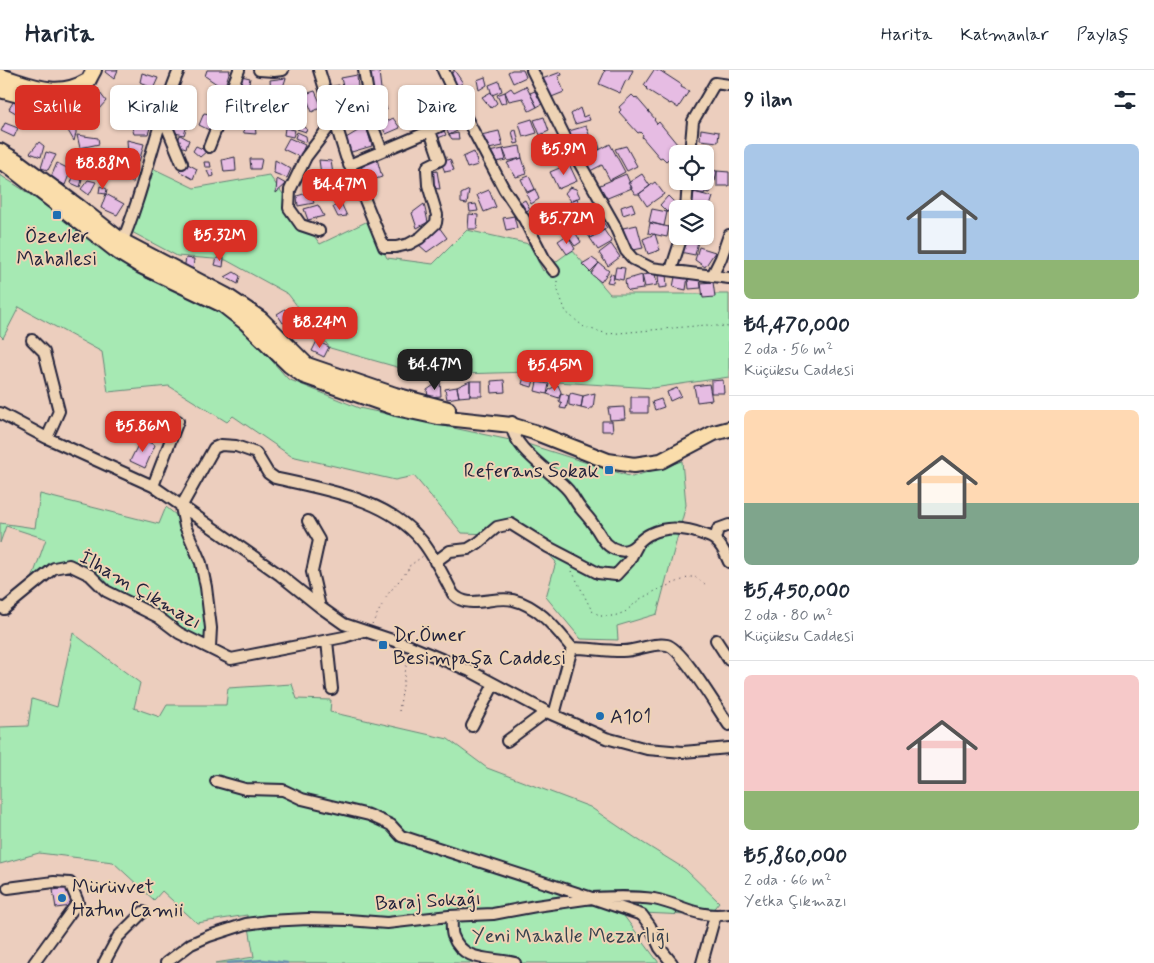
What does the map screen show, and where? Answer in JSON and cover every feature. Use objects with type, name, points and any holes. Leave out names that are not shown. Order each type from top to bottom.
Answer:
[{"type":"main road","points":[[0,76],[48,90],[77,87],[91,75]]},
{"type":"main road","points":[[0,90],[46,101],[66,102],[74,100],[80,94],[91,75]]},
{"type":"main road","points":[[0,151],[79,207],[120,246]]},
{"type":"main road","points":[[0,162],[120,246],[226,296],[261,319],[307,365],[439,408],[539,426],[606,452],[631,457],[657,452],[708,426],[729,420]]},
{"type":"main road","points":[[512,422],[608,461],[634,464],[661,461],[714,433],[729,429]]},
{"type":"street","points":[[173,85],[179,70]]},
{"type":"street","points":[[209,147],[239,70]]},
{"type":"street","points":[[259,70],[283,70]]},
{"type":"street","points":[[319,70],[324,85]]},
{"type":"street","points":[[364,70],[374,130],[382,151]]},
{"type":"street","points":[[443,70],[450,85]]},
{"type":"street","points":[[532,70],[567,141],[614,224],[626,251],[633,260],[651,268],[729,278]]},
{"type":"street","points":[[691,145],[693,121],[715,83],[729,85]]},
{"type":"street","points":[[120,246],[157,130]]},
{"type":"street","points":[[168,130],[182,163]]},
{"type":"street","points":[[319,231],[301,225],[290,208],[290,190],[306,157],[327,130]]},
{"type":"street","points":[[338,130],[349,165],[384,247],[409,244],[420,238],[436,223],[437,215],[428,185],[427,169],[428,166],[440,160],[430,131],[349,165]]},
{"type":"street","points":[[473,130],[504,189],[524,219],[544,258],[554,271]]},
{"type":"street","points":[[712,276],[721,258],[729,234]]},
{"type":"street","points":[[671,270],[679,245]]},
{"type":"street","points":[[32,340],[44,352],[59,411],[47,438]]},
{"type":"street","points":[[1,417],[153,486],[280,575],[344,624],[410,646],[470,671],[550,713],[606,738],[647,749],[683,752],[729,748]]},
{"type":"street","points":[[153,486],[178,421]]},
{"type":"street","points":[[512,422],[519,443],[542,467],[568,489],[580,508],[593,523],[603,541],[610,547],[620,551],[629,551],[648,534],[662,529],[681,528],[715,539],[729,562]]},
{"type":"street","points":[[210,648],[211,628],[206,586],[201,563],[185,526],[181,507],[214,448],[221,445],[236,446],[256,453],[268,473],[275,478],[332,491],[389,514],[412,530],[423,542],[453,594],[459,600],[469,602],[512,600],[529,606],[552,625],[572,648],[623,652],[660,644],[668,645],[677,651],[691,669],[729,725]]},
{"type":"street","points":[[308,521],[319,540],[312,572],[320,607]]},
{"type":"street","points":[[435,562],[450,551],[468,549],[498,527],[510,524],[548,547],[598,573],[616,575],[629,561],[639,543]]},
{"type":"street","points":[[715,539],[718,529],[729,525]]},
{"type":"street","name":"İlham Çıkmazı","points":[[0,608],[4,609],[54,568],[69,564],[90,575],[106,591],[158,617],[179,633],[231,659],[366,631]]},
{"type":"street","points":[[327,640],[332,689]]},
{"type":"street","points":[[716,640],[729,660]]},
{"type":"street","points":[[507,741],[550,713],[572,648]]},
{"type":"street","points":[[472,726],[494,684]]},
{"type":"street","points":[[216,781],[245,789],[283,790],[302,798],[369,814],[391,825],[400,836],[592,898],[626,896],[675,904],[696,913],[715,916],[729,914]]},
{"type":"street","points":[[8,888],[54,882],[70,883],[78,902],[34,963]]},
{"type":"street","name":"Baraj Sokağı","points":[[166,963],[191,944],[246,924],[308,919],[387,923],[493,914],[592,898],[642,914],[660,948],[672,963]]},
{"type":"street","points":[[104,963],[118,937],[143,912]]},
{"type":"street","points":[[452,916],[453,936],[461,950],[474,958],[504,960],[515,963]]},
{"type":"street","points":[[702,963],[715,916]]},
{"type":"path","points":[[554,271],[557,278],[557,288],[566,312],[584,326],[608,334],[706,325],[729,327]]},
{"type":"path","points":[[366,631],[388,594],[408,570],[408,567],[422,556],[435,562]]},
{"type":"path","points":[[572,571],[592,611],[601,616],[614,616],[625,612],[640,599],[658,589],[690,577],[695,577],[705,584]]},
{"type":"path","points":[[399,711],[410,646]]},
{"type":"green space","points":[[144,164],[194,188],[269,175],[320,244],[368,221],[387,258],[433,264],[467,230],[529,244],[543,271],[572,250],[610,294],[729,294],[729,377],[653,388],[557,382],[530,372],[425,375],[330,348],[288,294],[226,260],[177,256],[128,230]]},
{"type":"green space","points":[[0,175],[142,276],[234,318],[288,379],[359,408],[524,443],[632,477],[682,461],[686,505],[657,614],[617,626],[618,640],[581,639],[546,597],[556,562],[541,546],[510,527],[493,534],[462,533],[414,476],[395,480],[291,456],[233,416],[227,422],[169,386],[108,392],[102,352],[19,307],[3,338],[0,335]]},
{"type":"green space","points":[[40,494],[159,524],[166,507],[176,515],[202,565],[209,651],[105,593],[85,573],[58,566],[27,593],[46,539],[6,526],[0,543],[0,523],[35,528]]},
{"type":"green space","name":"Yeni Mahalle Mezarlıḡı","points":[[73,633],[140,683],[134,708],[160,717],[167,705],[226,705],[228,688],[292,684],[297,699],[331,700],[330,712],[448,739],[487,768],[590,807],[685,869],[719,902],[708,916],[621,912],[659,963],[215,963],[254,957],[247,915],[197,923],[162,891],[154,900],[113,862],[39,853],[0,864],[0,727],[28,726],[32,699],[57,707]]},
{"type":"building","points":[[106,70],[118,70],[114,79],[105,72]]},
{"type":"building","points":[[207,70],[230,70],[225,85],[218,85],[205,76]]},
{"type":"building","points":[[454,70],[463,83],[454,85],[450,76]]},
{"type":"building","points":[[523,70],[526,77],[513,83],[508,72]]},
{"type":"building","points":[[603,70],[633,70],[620,93],[599,84],[605,71]]},
{"type":"building","points":[[654,70],[659,70],[689,91],[678,108],[646,89],[644,85]]},
{"type":"building","points":[[379,72],[381,85],[371,85],[368,74]]},
{"type":"building","points":[[561,72],[562,75],[558,76],[564,92],[549,98],[542,79]]},
{"type":"building","points":[[142,73],[158,78],[155,85],[146,85],[140,82]]},
{"type":"building","points":[[237,75],[250,78],[249,85],[237,83]]},
{"type":"building","points":[[357,75],[358,85],[343,85],[341,78]]},
{"type":"building","points":[[485,77],[487,85],[479,90],[477,80]]},
{"type":"building","points":[[286,78],[284,85],[270,85],[270,80]]},
{"type":"building","points":[[499,81],[502,91],[492,95],[489,85]]},
{"type":"building","points":[[526,86],[537,107],[529,111],[523,98],[509,101],[505,92],[511,88],[514,92]]},
{"type":"building","points":[[315,91],[317,96],[317,110],[312,112],[307,99],[307,93]]},
{"type":"building","points":[[535,91],[542,104],[537,107],[530,93]]},
{"type":"building","points":[[491,92],[497,103],[491,108],[482,97]]},
{"type":"building","points":[[505,92],[507,102],[501,104],[497,95]]},
{"type":"building","points":[[100,93],[106,101],[100,108]]},
{"type":"building","points":[[632,95],[636,97],[657,124],[659,122],[677,144],[669,145],[669,158],[666,161],[662,157],[660,158],[642,137],[643,135],[640,132],[638,133],[619,112],[621,110],[619,107]]},
{"type":"building","points":[[15,99],[15,112],[9,109]]},
{"type":"building","points":[[580,108],[583,117],[588,115],[590,120],[575,124],[571,114]]},
{"type":"building","points":[[204,113],[207,114],[207,129],[199,125]]},
{"type":"building","points":[[544,117],[549,131],[540,135],[534,120]]},
{"type":"building","points":[[393,118],[398,125],[398,129],[386,134],[384,130],[388,130],[388,121]]},
{"type":"building","points":[[532,119],[537,133],[523,137],[519,123]]},
{"type":"building","points":[[5,123],[15,127],[15,130],[17,130],[14,137],[1,131]]},
{"type":"building","points":[[586,126],[591,140],[574,146],[569,131]]},
{"type":"building","points":[[701,129],[719,132],[718,142],[700,140]]},
{"type":"building","points":[[68,130],[76,130],[74,141]]},
{"type":"building","points":[[133,130],[149,130],[148,134],[134,134]]},
{"type":"building","points":[[171,130],[186,130],[184,135],[171,132]]},
{"type":"building","points":[[244,130],[256,130],[256,134],[244,133]]},
{"type":"building","points":[[285,130],[295,130],[293,137],[284,135]]},
{"type":"building","points":[[359,130],[367,130],[372,146],[348,153],[341,141]]},
{"type":"building","points":[[444,130],[446,135],[435,139],[433,132]]},
{"type":"building","points":[[447,130],[457,130],[457,131],[449,135]]},
{"type":"building","points":[[516,130],[519,143],[515,144],[512,131]]},
{"type":"building","points":[[499,131],[503,146],[484,150],[481,135]]},
{"type":"building","points":[[297,132],[306,136],[307,143],[295,138]]},
{"type":"building","points":[[458,133],[459,139],[452,139],[449,135]]},
{"type":"building","points":[[77,135],[98,138],[99,144],[80,148]]},
{"type":"building","points":[[180,135],[189,140],[186,148],[177,145]]},
{"type":"building","points":[[289,138],[305,145],[300,157],[283,149]]},
{"type":"building","points":[[127,140],[144,144],[139,162],[128,156]]},
{"type":"building","points":[[39,142],[44,146],[41,157],[30,153]]},
{"type":"building","points":[[598,142],[600,149],[591,153],[588,146]]},
{"type":"building","points":[[610,144],[625,172],[610,180],[602,165],[590,171],[583,159]]},
{"type":"building","points":[[196,146],[207,151],[200,157],[193,151]]},
{"type":"building","points":[[520,146],[522,158],[508,161],[503,149]]},
{"type":"building","points":[[626,146],[637,166],[627,171],[615,149]]},
{"type":"building","points":[[503,149],[506,160],[491,163],[489,152]]},
{"type":"building","points":[[46,152],[56,155],[48,170],[41,168]]},
{"type":"building","points":[[474,152],[478,165],[467,168],[463,157]]},
{"type":"building","points":[[87,153],[101,155],[98,173],[71,170]]},
{"type":"building","points":[[105,157],[119,160],[115,173],[100,170]]},
{"type":"building","points":[[235,157],[236,171],[224,172],[222,160]]},
{"type":"building","points":[[522,158],[527,174],[516,177],[507,163]]},
{"type":"building","points":[[250,159],[262,159],[260,169],[251,169]]},
{"type":"building","points":[[377,159],[382,177],[366,182],[361,165]]},
{"type":"building","points":[[450,159],[454,170],[445,172],[441,162]]},
{"type":"building","points":[[275,160],[291,169],[287,178],[274,173]]},
{"type":"building","points":[[319,160],[331,161],[333,174],[321,174]]},
{"type":"building","points":[[204,162],[210,162],[211,167],[205,167]]},
{"type":"building","points":[[57,163],[71,170],[65,185],[51,177]]},
{"type":"building","points":[[186,163],[197,169],[193,179],[179,171]]},
{"type":"building","points":[[569,164],[577,181],[558,189],[550,172]]},
{"type":"building","points":[[124,170],[134,170],[133,183],[124,178]]},
{"type":"building","points":[[213,170],[214,176],[210,177],[207,171]]},
{"type":"building","points":[[714,170],[717,171],[714,181]]},
{"type":"building","points":[[437,171],[440,189],[432,188],[429,173]]},
{"type":"building","points":[[717,171],[729,172],[729,186],[717,186]]},
{"type":"building","points":[[342,172],[345,187],[330,189],[326,176]]},
{"type":"building","points":[[626,174],[632,188],[605,199],[600,185]]},
{"type":"building","points":[[642,174],[650,186],[639,194],[635,194],[628,183]]},
{"type":"building","points":[[529,176],[535,189],[527,192],[521,179]]},
{"type":"building","points":[[73,177],[82,180],[80,187],[71,183]]},
{"type":"building","points":[[277,179],[286,184],[276,193]]},
{"type":"building","points":[[88,180],[96,182],[89,195],[81,189]]},
{"type":"building","points":[[655,182],[664,194],[647,206],[639,194]]},
{"type":"building","points":[[100,186],[107,189],[106,194],[99,193]]},
{"type":"building","points":[[570,187],[576,189],[580,197],[571,201],[565,193]]},
{"type":"building","points":[[535,189],[539,199],[531,204],[526,194]]},
{"type":"building","points":[[469,190],[467,204],[461,203],[461,194]]},
{"type":"building","points":[[489,190],[496,207],[484,212],[477,195]]},
{"type":"building","points":[[694,190],[711,190],[710,193],[705,192],[704,194],[694,192]]},
{"type":"building","points":[[310,192],[314,203],[298,206],[297,196]]},
{"type":"building","points":[[694,192],[713,197],[712,200],[693,200]]},
{"type":"building","points":[[106,194],[124,204],[117,215],[101,208]]},
{"type":"building","points":[[668,196],[672,200],[669,200],[669,210],[667,212],[660,205]]},
{"type":"building","points":[[577,198],[581,210],[573,216],[566,206]]},
{"type":"building","points":[[525,200],[530,209],[521,214],[518,204]]},
{"type":"building","points":[[341,203],[347,216],[338,217],[333,207]]},
{"type":"building","points":[[632,203],[635,211],[623,215],[621,207]]},
{"type":"building","points":[[424,204],[428,222],[417,228],[412,213]]},
{"type":"building","points":[[476,204],[478,211],[470,212],[469,205]]},
{"type":"building","points":[[318,205],[324,216],[308,220],[304,209]]},
{"type":"building","points":[[551,207],[562,220],[551,229],[540,217]]},
{"type":"building","points":[[595,208],[600,217],[584,227],[577,217]]},
{"type":"building","points":[[652,209],[667,212],[664,226],[649,222]]},
{"type":"building","points":[[469,214],[478,215],[477,229],[468,229]]},
{"type":"building","points":[[514,216],[517,228],[506,230],[503,218]]},
{"type":"building","points":[[600,217],[607,228],[590,238],[584,227]]},
{"type":"building","points":[[436,223],[447,238],[427,252],[418,244]]},
{"type":"building","points":[[650,223],[669,227],[667,237],[648,233]]},
{"type":"building","points":[[637,225],[643,248],[629,251],[623,228]]},
{"type":"building","points":[[604,230],[612,242],[598,250],[590,238]]},
{"type":"building","points":[[575,232],[581,242],[575,246],[567,235]]},
{"type":"building","points":[[655,234],[660,250],[648,254],[643,239]]},
{"type":"building","points":[[567,235],[575,249],[567,254],[558,241]]},
{"type":"building","points":[[611,244],[620,257],[608,266],[599,253]]},
{"type":"building","points":[[682,245],[697,245],[695,255],[680,252]]},
{"type":"building","points":[[699,247],[715,252],[705,267],[695,260]]},
{"type":"building","points":[[186,258],[194,259],[193,270],[184,269]]},
{"type":"building","points":[[217,258],[224,258],[223,267],[215,265]]},
{"type":"building","points":[[592,258],[599,263],[590,272],[582,264]]},
{"type":"building","points":[[599,263],[609,271],[601,282],[591,274]]},
{"type":"building","points":[[616,267],[625,268],[623,280],[614,278]]},
{"type":"building","points":[[234,272],[240,276],[238,284],[225,277]]},
{"type":"building","points":[[655,273],[657,285],[645,287],[642,275]]},
{"type":"building","points":[[610,274],[614,275],[613,283],[607,282]]},
{"type":"building","points":[[658,274],[666,274],[667,287],[659,288]]},
{"type":"building","points":[[642,275],[643,289],[629,291],[626,288],[625,280]]},
{"type":"building","points":[[688,276],[686,290],[673,287],[675,277]]},
{"type":"building","points":[[700,278],[701,288],[689,289],[688,279]]},
{"type":"building","points":[[713,282],[715,297],[703,298],[701,283]]},
{"type":"building","points":[[285,309],[291,319],[283,323],[277,314]]},
{"type":"building","points":[[312,321],[316,332],[302,337],[298,326]]},
{"type":"building","points":[[317,341],[329,347],[324,357],[312,351]]},
{"type":"building","points":[[526,370],[536,373],[532,387],[522,384]]},
{"type":"building","points":[[504,380],[505,392],[492,393],[491,381]]},
{"type":"building","points":[[723,380],[724,393],[711,393],[711,381]]},
{"type":"building","points":[[440,381],[441,396],[428,397],[427,390]]},
{"type":"building","points":[[470,381],[482,381],[482,396],[470,396]]},
{"type":"building","points":[[470,381],[470,396],[459,397],[457,387]]},
{"type":"building","points":[[537,382],[549,384],[547,394],[535,391]]},
{"type":"building","points":[[709,384],[712,400],[697,402],[694,386]]},
{"type":"building","points":[[558,385],[561,392],[559,398],[547,394],[550,389]]},
{"type":"building","points":[[457,387],[459,397],[447,399],[445,389]]},
{"type":"building","points":[[677,388],[681,396],[670,401],[667,392]]},
{"type":"building","points":[[561,393],[569,396],[566,409],[560,408],[562,403],[559,401]]},
{"type":"building","points":[[571,393],[583,396],[581,408],[569,405]]},
{"type":"building","points":[[595,393],[593,408],[589,410],[581,408],[583,396]]},
{"type":"building","points":[[631,397],[648,397],[648,413],[631,413]]},
{"type":"building","points":[[661,399],[664,407],[655,410],[652,402]]},
{"type":"building","points":[[624,407],[625,419],[610,420],[608,408]]},
{"type":"building","points":[[602,421],[612,421],[613,431],[602,431]]},
{"type":"building","points":[[141,439],[155,445],[145,468],[130,461]]},
{"type":"building","name":"Mürüvvet Hatun Camii","points":[[68,888],[71,906],[56,908],[53,890]]},
{"type":"waterway","points":[[228,963],[263,960],[287,963]]},
{"type":"place","name":"Özevler Mahallesi","points":[[57,215]]},
{"type":"place","name":"Referans Sokak","points":[[609,470]]},
{"type":"place","name":"Dr.Ömer Besimpaşa Caddesi","points":[[383,645]]},
{"type":"place","name":"A101","points":[[600,716]]},
{"type":"place","name":"Mürüvvet Hatun Camii","points":[[62,898]]}]
